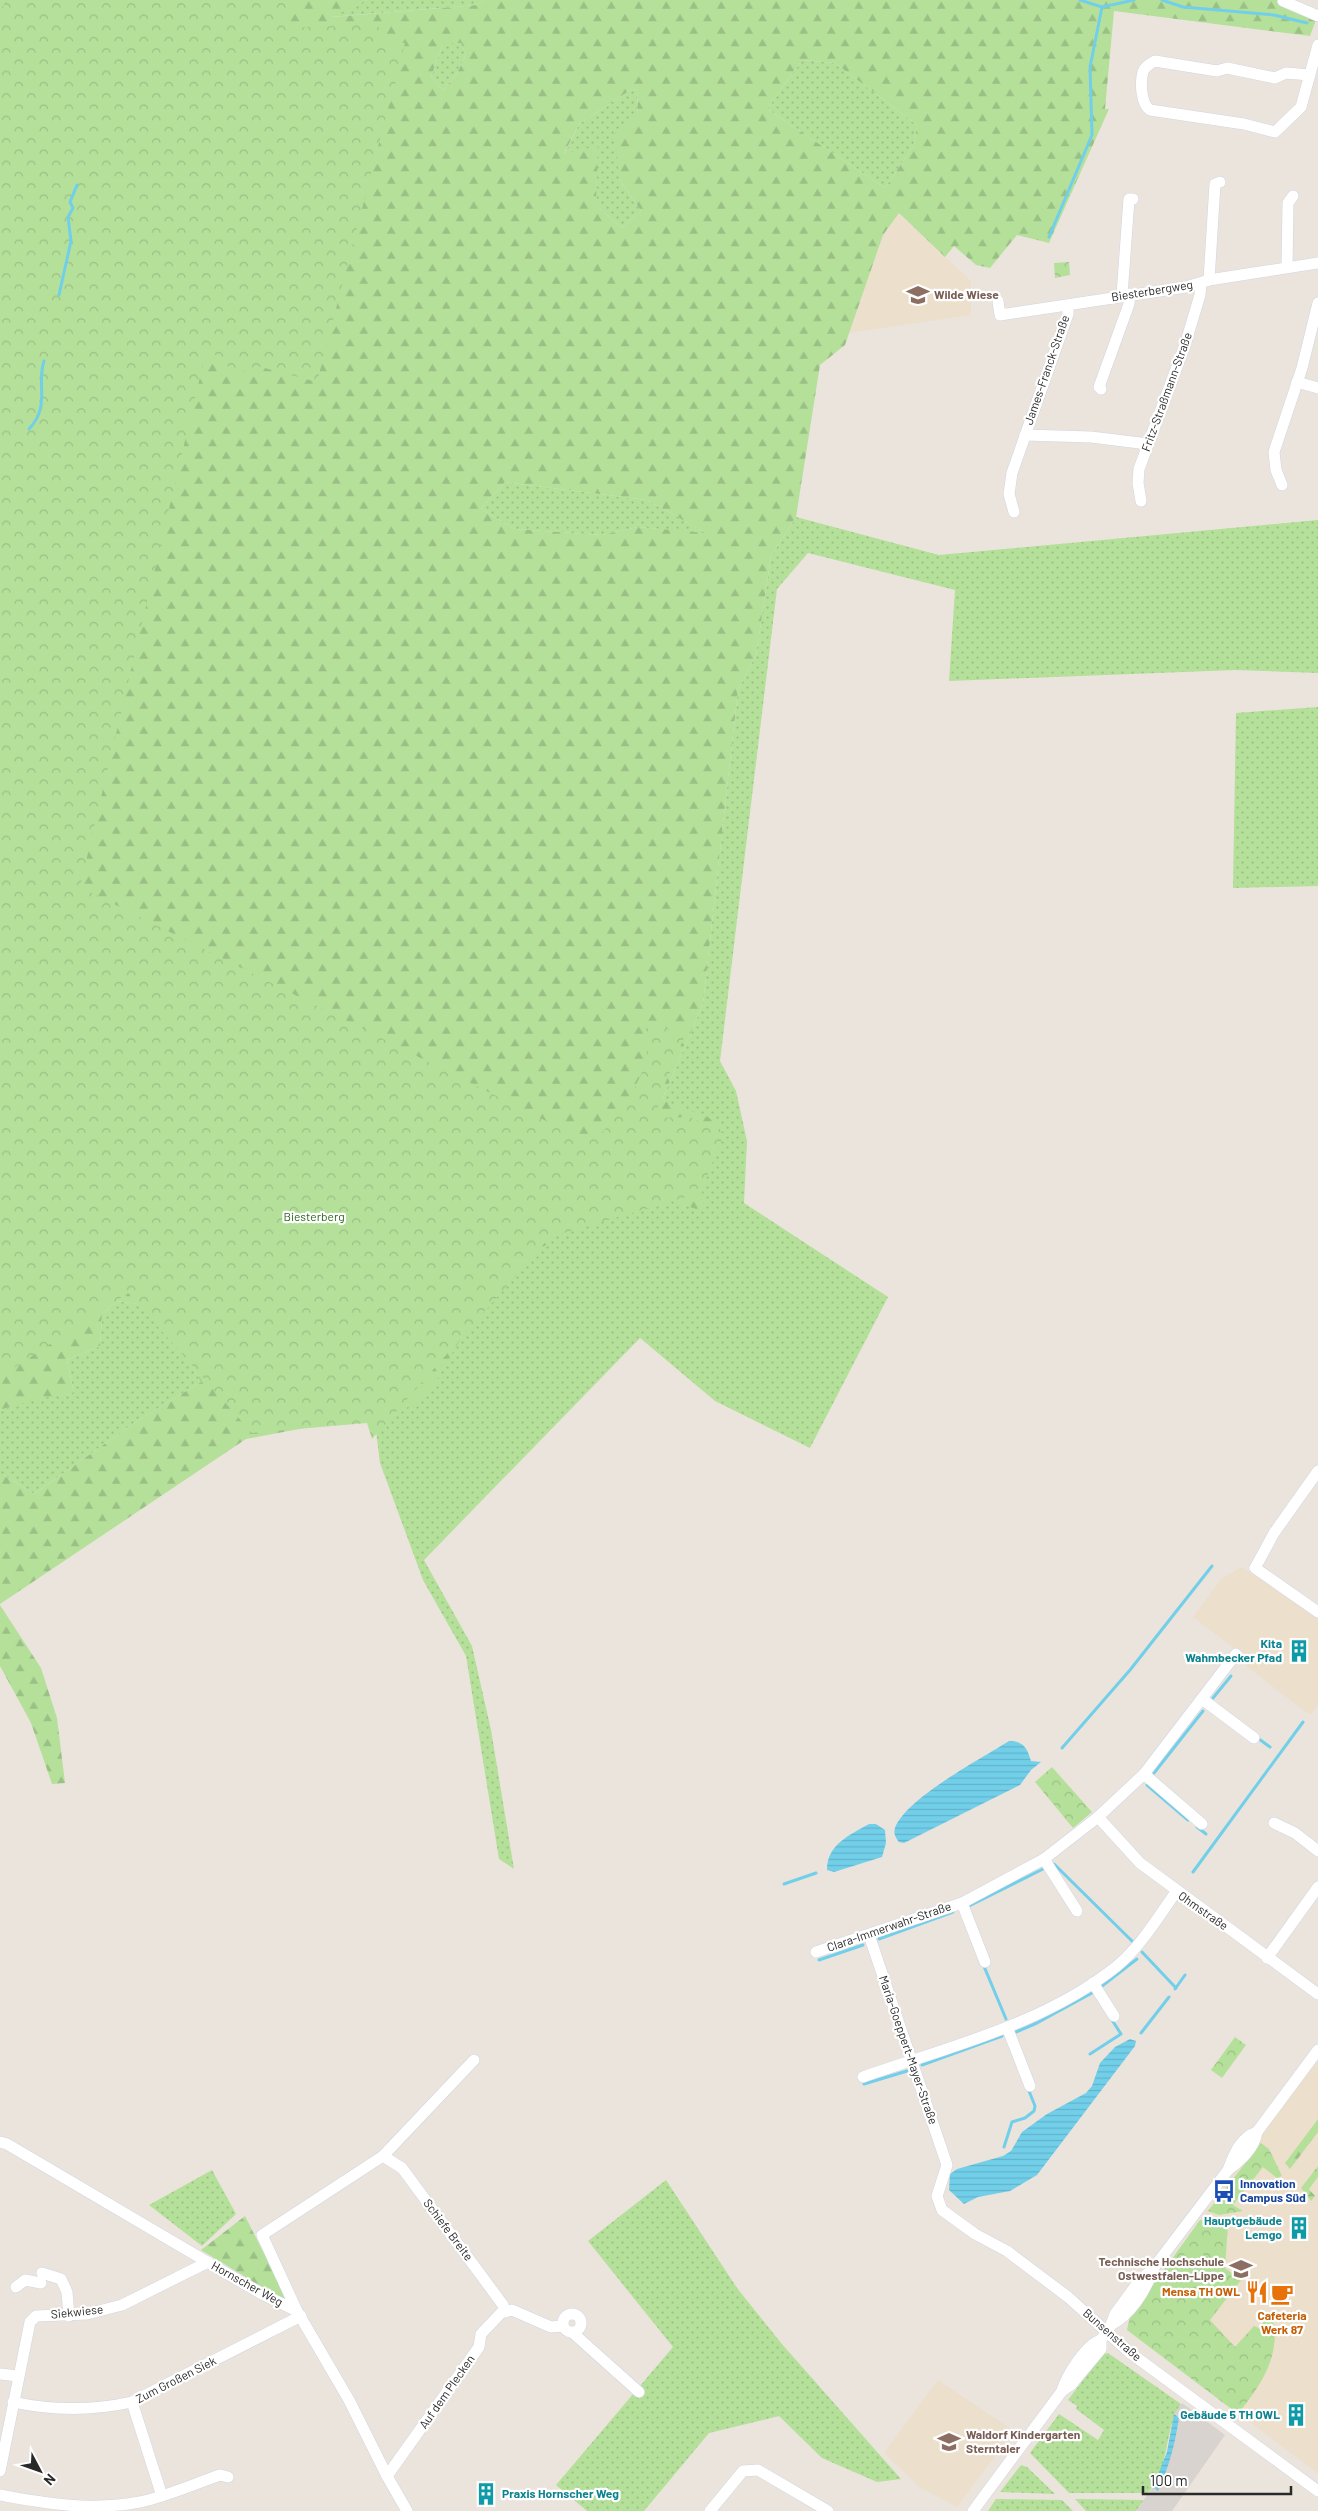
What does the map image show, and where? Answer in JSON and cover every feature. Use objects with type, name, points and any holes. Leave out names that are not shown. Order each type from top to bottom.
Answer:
[{"type":"street","points":[[1283,1],[1318,16]]},
{"type":"street","points":[[1310,75],[1286,73],[1275,78],[1227,68],[1217,71],[1155,61],[1148,65],[1143,73],[1142,99],[1145,107],[1150,110],[1244,124],[1272,132],[1278,129],[1301,107],[1310,75],[1318,45]]},
{"type":"street","name":"Fritz-Straßmann-Straße","points":[[1141,501],[1138,483],[1139,473],[1185,345],[1205,281],[1215,184],[1220,182]]},
{"type":"street","points":[[1287,268],[1288,203],[1292,196]]},
{"type":"street","points":[[1101,389],[1099,386],[1129,304],[1126,294],[1129,199],[1133,199]]},
{"type":"street","name":"Biesterbergweg","points":[[998,301],[1000,315],[1068,306],[1126,294],[1186,287],[1205,281],[1318,263]]},
{"type":"street","points":[[1282,485],[1276,470],[1274,452],[1297,382],[1318,303]]},
{"type":"street","name":"James-Franck-Straße","points":[[1014,512],[1009,494],[1010,484],[1068,314],[1068,306]]},
{"type":"street","points":[[1297,382],[1318,388]]},
{"type":"street","name":"James-Franck-Straße","points":[[1026,435],[1091,437],[1148,444]]},
{"type":"street","points":[[1318,1471],[1274,1533],[1255,1568],[1318,1612]]},
{"type":"street","name":"Clara-Immerwahr-Straße","points":[[816,1952],[962,1903],[1044,1859],[1098,1817],[1144,1774],[1236,1654]]},
{"type":"street","points":[[1202,1699],[1254,1738]]},
{"type":"street","points":[[1144,1774],[1202,1824]]},
{"type":"street","name":"Ohmstraße","points":[[1098,1817],[1140,1863],[1176,1892],[1188,1898],[1266,1958],[1318,1994]]},
{"type":"street","points":[[1274,1823],[1295,1833],[1318,1851]]},
{"type":"street","points":[[1044,1859],[1077,1911]]},
{"type":"street","points":[[1266,1958],[1318,1887]]},
{"type":"street","points":[[862,2077],[1007,2027],[1056,2004],[1093,1983],[1133,1950],[1176,1892]]},
{"type":"street","name":"Clara-Immerwahr-Straße","points":[[962,1903],[985,1962]]},
{"type":"street","name":"Maria-Goeppert-Mayer-Straße","points":[[869,1935],[946,2165]]},
{"type":"street","points":[[1093,1983],[1114,2016]]},
{"type":"street","points":[[1007,2027],[1030,2086]]},
{"type":"street","points":[[974,2511],[1062,2391],[1071,2385],[1101,2349],[1107,2332],[1122,2320],[1147,2284],[1152,2270],[1228,2170],[1241,2160],[1255,2141],[1257,2132],[1318,2050]]},
{"type":"street","points":[[407,2511],[387,2476],[349,2400],[299,2314],[262,2236],[383,2156],[474,2060]]},
{"type":"street","name":"Hornscher Weg","points":[[0,2142],[7,2144],[68,2178],[260,2293],[299,2314]]},
{"type":"street","name":"Schiefe Breite","points":[[383,2156],[402,2168],[503,2305],[505,2311]]},
{"type":"street","name":"Bunsenstraße","points":[[946,2165],[938,2196],[942,2210],[975,2234],[1007,2251],[1068,2297],[1129,2352],[1318,2491]]},
{"type":"street","name":"Siekwiese","points":[[0,2471],[30,2322],[36,2316],[69,2316],[102,2311],[122,2305],[208,2262]]},
{"type":"street","points":[[16,2287],[25,2280],[41,2278],[61,2279],[66,2292],[69,2316]]},
{"type":"street","points":[[505,2311],[512,2310],[551,2327],[563,2326]]},
{"type":"street","name":"Auf dem Plecken","points":[[387,2476],[479,2347],[481,2334],[505,2311]]},
{"type":"street","name":"Zum Großen Siek","points":[[13,2402],[66,2410],[108,2408],[132,2402],[299,2314]]},
{"type":"street","points":[[573,2333],[580,2329],[582,2322],[577,2315],[570,2314],[564,2318],[563,2326],[567,2331],[573,2333],[639,2392]]},
{"type":"street","points":[[0,2374],[18,2376]]},
{"type":"street","points":[[132,2402],[162,2496]]},
{"type":"street","points":[[710,2511],[743,2471],[758,2470],[828,2511]]},
{"type":"street","points":[[0,2495],[25,2506],[118,2506],[162,2496],[220,2475],[228,2477]]},
{"type":"shaded area","points":[[898,213],[971,281],[971,315],[849,333],[883,235]]},
{"type":"shaded area","points":[[1241,1567],[1318,1617],[1318,1705],[1310,1715],[1246,1666],[1250,1660],[1193,1617],[1221,1579]]},
{"type":"shaded area","name":"Technische Hochschule Ostwestfalen-Lippe","points":[[1318,2057],[1318,2473],[1127,2330],[1130,2317]]},
{"type":"shaded area","name":"Waldorf Kindergarten Sterntaler","points":[[938,2380],[1014,2431],[957,2507],[921,2488],[884,2453]]},
{"type":"shaded area","points":[[1182,2403],[1225,2435],[1172,2511],[1136,2511],[1153,2487],[1162,2468],[1174,2414]]},
{"type":"green space","points":[[0,0],[367,0],[332,17],[477,5],[484,0],[1289,0],[1318,14],[1310,36],[1114,11],[1105,109],[1109,109],[1049,243],[1017,235],[990,268],[976,265],[954,246],[945,257],[899,213],[883,235],[845,345],[820,365],[796,517],[771,556],[756,655],[738,690],[703,1004],[662,1100],[719,1122],[721,1137],[700,1177],[705,1212],[669,1200],[557,1233],[537,1254],[523,1253],[469,1324],[427,1397],[389,1417],[374,1415],[246,1439],[0,1604],[0,1475],[4,1475],[34,1494],[134,1423],[201,1382],[179,1340],[143,1305],[117,1301],[102,1314],[100,1346],[67,1360],[74,1394],[40,1398],[0,1410],[0,1090],[78,893],[0,272]],"holes":[[[443,43],[461,43],[466,55],[456,75],[443,90],[431,77]],[[802,60],[835,63],[917,125],[914,145],[885,188],[767,109]],[[637,89],[638,115],[615,132],[619,179],[641,211],[622,228],[596,205],[598,146],[564,154],[579,124],[629,91]],[[505,482],[647,500],[706,533],[638,527],[602,535],[514,529],[481,509]]]},
{"type":"green space","name":"Biesterberg","points":[[8,0],[293,0],[287,28],[375,24],[386,34],[386,41],[405,43],[317,382],[257,366],[238,373],[226,365],[207,347],[80,887],[578,1137],[594,1137],[610,1125],[618,1115],[639,1080],[646,1060],[648,1021],[660,1022],[674,1036],[679,1031],[685,1035],[664,1086],[655,1118],[690,1117],[724,1134],[704,1184],[686,1197],[550,1237],[372,1439],[367,1423],[252,1433],[128,1293],[0,1377],[0,10]]},
{"type":"green space","points":[[367,0],[484,0],[477,5],[330,17]]},
{"type":"green space","points":[[443,43],[461,43],[466,55],[456,75],[443,90],[431,77]]},
{"type":"green space","points":[[802,60],[835,63],[917,125],[914,145],[885,188],[767,109]]},
{"type":"green space","points":[[637,89],[638,115],[619,179],[641,211],[622,228],[596,205],[597,147],[564,155],[579,124],[629,91]]},
{"type":"green space","points":[[1069,262],[1070,275],[1055,278],[1054,263]]},
{"type":"green space","points":[[505,482],[647,500],[708,534],[638,527],[602,535],[514,529],[481,509]]},
{"type":"green space","points":[[796,517],[939,555],[1318,520],[1318,673],[1235,670],[949,681],[955,590],[808,553],[777,589],[720,1061],[736,1091],[747,1141],[744,1203],[888,1297],[810,1448],[715,1401],[640,1338],[424,1560],[472,1646],[491,1730],[514,1869],[499,1859],[466,1656],[423,1580],[380,1463],[374,1415],[469,1324],[523,1253],[557,1233],[669,1200],[685,1204],[662,1100],[703,1004],[738,690],[756,655],[771,556]]},
{"type":"green space","points":[[1318,707],[1318,886],[1233,888],[1236,713]]},
{"type":"green space","points":[[117,1301],[143,1305],[179,1340],[201,1382],[134,1423],[34,1494],[4,1475],[0,1475],[0,1410],[40,1397],[74,1394],[67,1360],[100,1346],[102,1314]]},
{"type":"green space","points":[[0,1605],[41,1668],[57,1718],[65,1783],[52,1784],[31,1723],[0,1666]]},
{"type":"green space","points":[[1052,1767],[1092,1812],[1073,1828],[1035,1782]]},
{"type":"green space","points":[[1235,2037],[1246,2045],[1222,2078],[1211,2070]]},
{"type":"green space","points":[[1318,2119],[1318,2132],[1290,2169],[1285,2163]]},
{"type":"green space","points":[[1261,2143],[1269,2149],[1282,2176],[1277,2178],[1263,2167],[1233,2205],[1243,2211],[1219,2215],[1208,2211]]},
{"type":"green space","points":[[1318,2166],[1318,2177],[1309,2189],[1315,2196],[1311,2201],[1301,2188]]},
{"type":"green space","points":[[212,2170],[236,2214],[202,2246],[149,2205]]},
{"type":"green space","points":[[666,2180],[737,2288],[781,2343],[901,2479],[877,2482],[822,2458],[779,2416],[709,2433],[644,2511],[587,2511],[556,2485],[673,2347],[588,2241]]},
{"type":"green space","points":[[245,2216],[289,2303],[201,2250]]},
{"type":"green space","points":[[1200,2220],[1228,2224],[1225,2268],[1241,2280],[1210,2320],[1235,2347],[1254,2326],[1259,2328],[1268,2315],[1273,2318],[1274,2345],[1268,2367],[1258,2387],[1238,2414],[1127,2330],[1130,2317]]},
{"type":"green space","points":[[1108,2353],[1181,2404],[1171,2425],[1160,2472],[1148,2493],[1069,2493],[1030,2453],[1059,2414],[1098,2440],[1104,2430],[1076,2409],[1077,2406],[1068,2400],[1103,2354]]},
{"type":"green space","points":[[1021,2465],[1027,2467],[1055,2494],[1000,2492]]},
{"type":"green space","points":[[996,2499],[1062,2500],[1073,2511],[988,2511]]},
{"type":"green space","points":[[1075,2499],[1144,2500],[1136,2511],[1086,2511]]},
{"type":"water","points":[[1009,1741],[1018,1742],[1024,1746],[1031,1761],[1041,1762],[1031,1770],[1020,1785],[904,1843],[899,1842],[894,1830],[902,1816],[914,1804],[946,1780]]},
{"type":"water","points":[[869,1824],[876,1824],[885,1830],[886,1843],[882,1857],[834,1872],[827,1870],[828,1861],[835,1847],[841,1841]]},
{"type":"water","points":[[1130,2039],[1136,2041],[1135,2046],[1037,2175],[1010,2191],[978,2197],[964,2204],[949,2190],[950,2174],[957,2169],[1003,2156],[1011,2151],[1022,2132],[1047,2114],[1086,2093],[1092,2086],[1100,2063],[1115,2047]]},
{"type":"water","points":[[1174,2414],[1179,2418],[1176,2437],[1158,2491],[1153,2487],[1167,2452]]},
{"type":"waterway","points":[[1080,0],[1102,7],[1134,0]]},
{"type":"waterway","points":[[1162,0],[1183,7],[1274,15],[1307,23]]},
{"type":"waterway","points":[[1049,237],[1092,135],[1090,67],[1102,7]]},
{"type":"waterway","points":[[59,295],[71,241],[68,217],[73,208],[70,202],[77,185]]},
{"type":"waterway","points":[[29,429],[40,412],[41,378],[44,361]]},
{"type":"waterway","points":[[1062,1748],[1130,1670],[1212,1566]]},
{"type":"waterway","points":[[1213,1698],[1231,1676]]},
{"type":"waterway","points":[[1154,1773],[1203,1711]]},
{"type":"waterway","points":[[1193,1872],[1303,1722]]},
{"type":"waterway","points":[[1259,1739],[1270,1747]]},
{"type":"waterway","points":[[1147,1785],[1188,1820]]},
{"type":"waterway","points":[[1197,1827],[1206,1834]]},
{"type":"waterway","points":[[1054,1864],[1133,1942]]},
{"type":"waterway","points":[[969,1906],[1043,1869]]},
{"type":"waterway","points":[[784,1884],[816,1873]]},
{"type":"waterway","points":[[879,1939],[953,1912]]},
{"type":"waterway","points":[[819,1960],[863,1945]]},
{"type":"waterway","points":[[1142,1952],[1176,1988]]},
{"type":"waterway","points":[[1102,1986],[1137,1959]]},
{"type":"waterway","points":[[983,1964],[1006,2019]]},
{"type":"waterway","points":[[1175,1989],[1185,1975]]},
{"type":"waterway","points":[[1016,2032],[1037,2023],[1092,1993]]},
{"type":"waterway","points":[[1141,2033],[1169,1997]]},
{"type":"waterway","points":[[1090,2054],[1121,2034],[1112,2020]]},
{"type":"waterway","points":[[922,2065],[1002,2036]]},
{"type":"waterway","points":[[864,2084],[907,2071]]},
{"type":"waterway","points":[[1004,2147],[1012,2122],[1025,2118],[1034,2111],[1035,2106],[1029,2091]]},
{"type":"place","name":"Wilde Wiese","points":[[918,295]]},
{"type":"place","name":"Kita Wahmbecker Pfad","points":[[1299,1651]]},
{"type":"place","name":"Innovation Campus Süd","points":[[1224,2191]]},
{"type":"place","name":"Hauptgebäude Lemgo","points":[[1299,2228]]},
{"type":"place","name":"Technische Hochschule Ostwestfalen-Lippe","points":[[1241,2269]]},
{"type":"place","name":"Mensa TH OWL","points":[[1257,2292]]},
{"type":"place","name":"Cafeteria Werk 87","points":[[1282,2294]]},
{"type":"place","name":"Gebäude 5 TH OWL","points":[[1296,2415]]},
{"type":"place","name":"Waldorf Kindergarten Sterntaler","points":[[949,2442]]},
{"type":"place","name":"Praxis Hornscher Weg","points":[[486,2494]]}]
